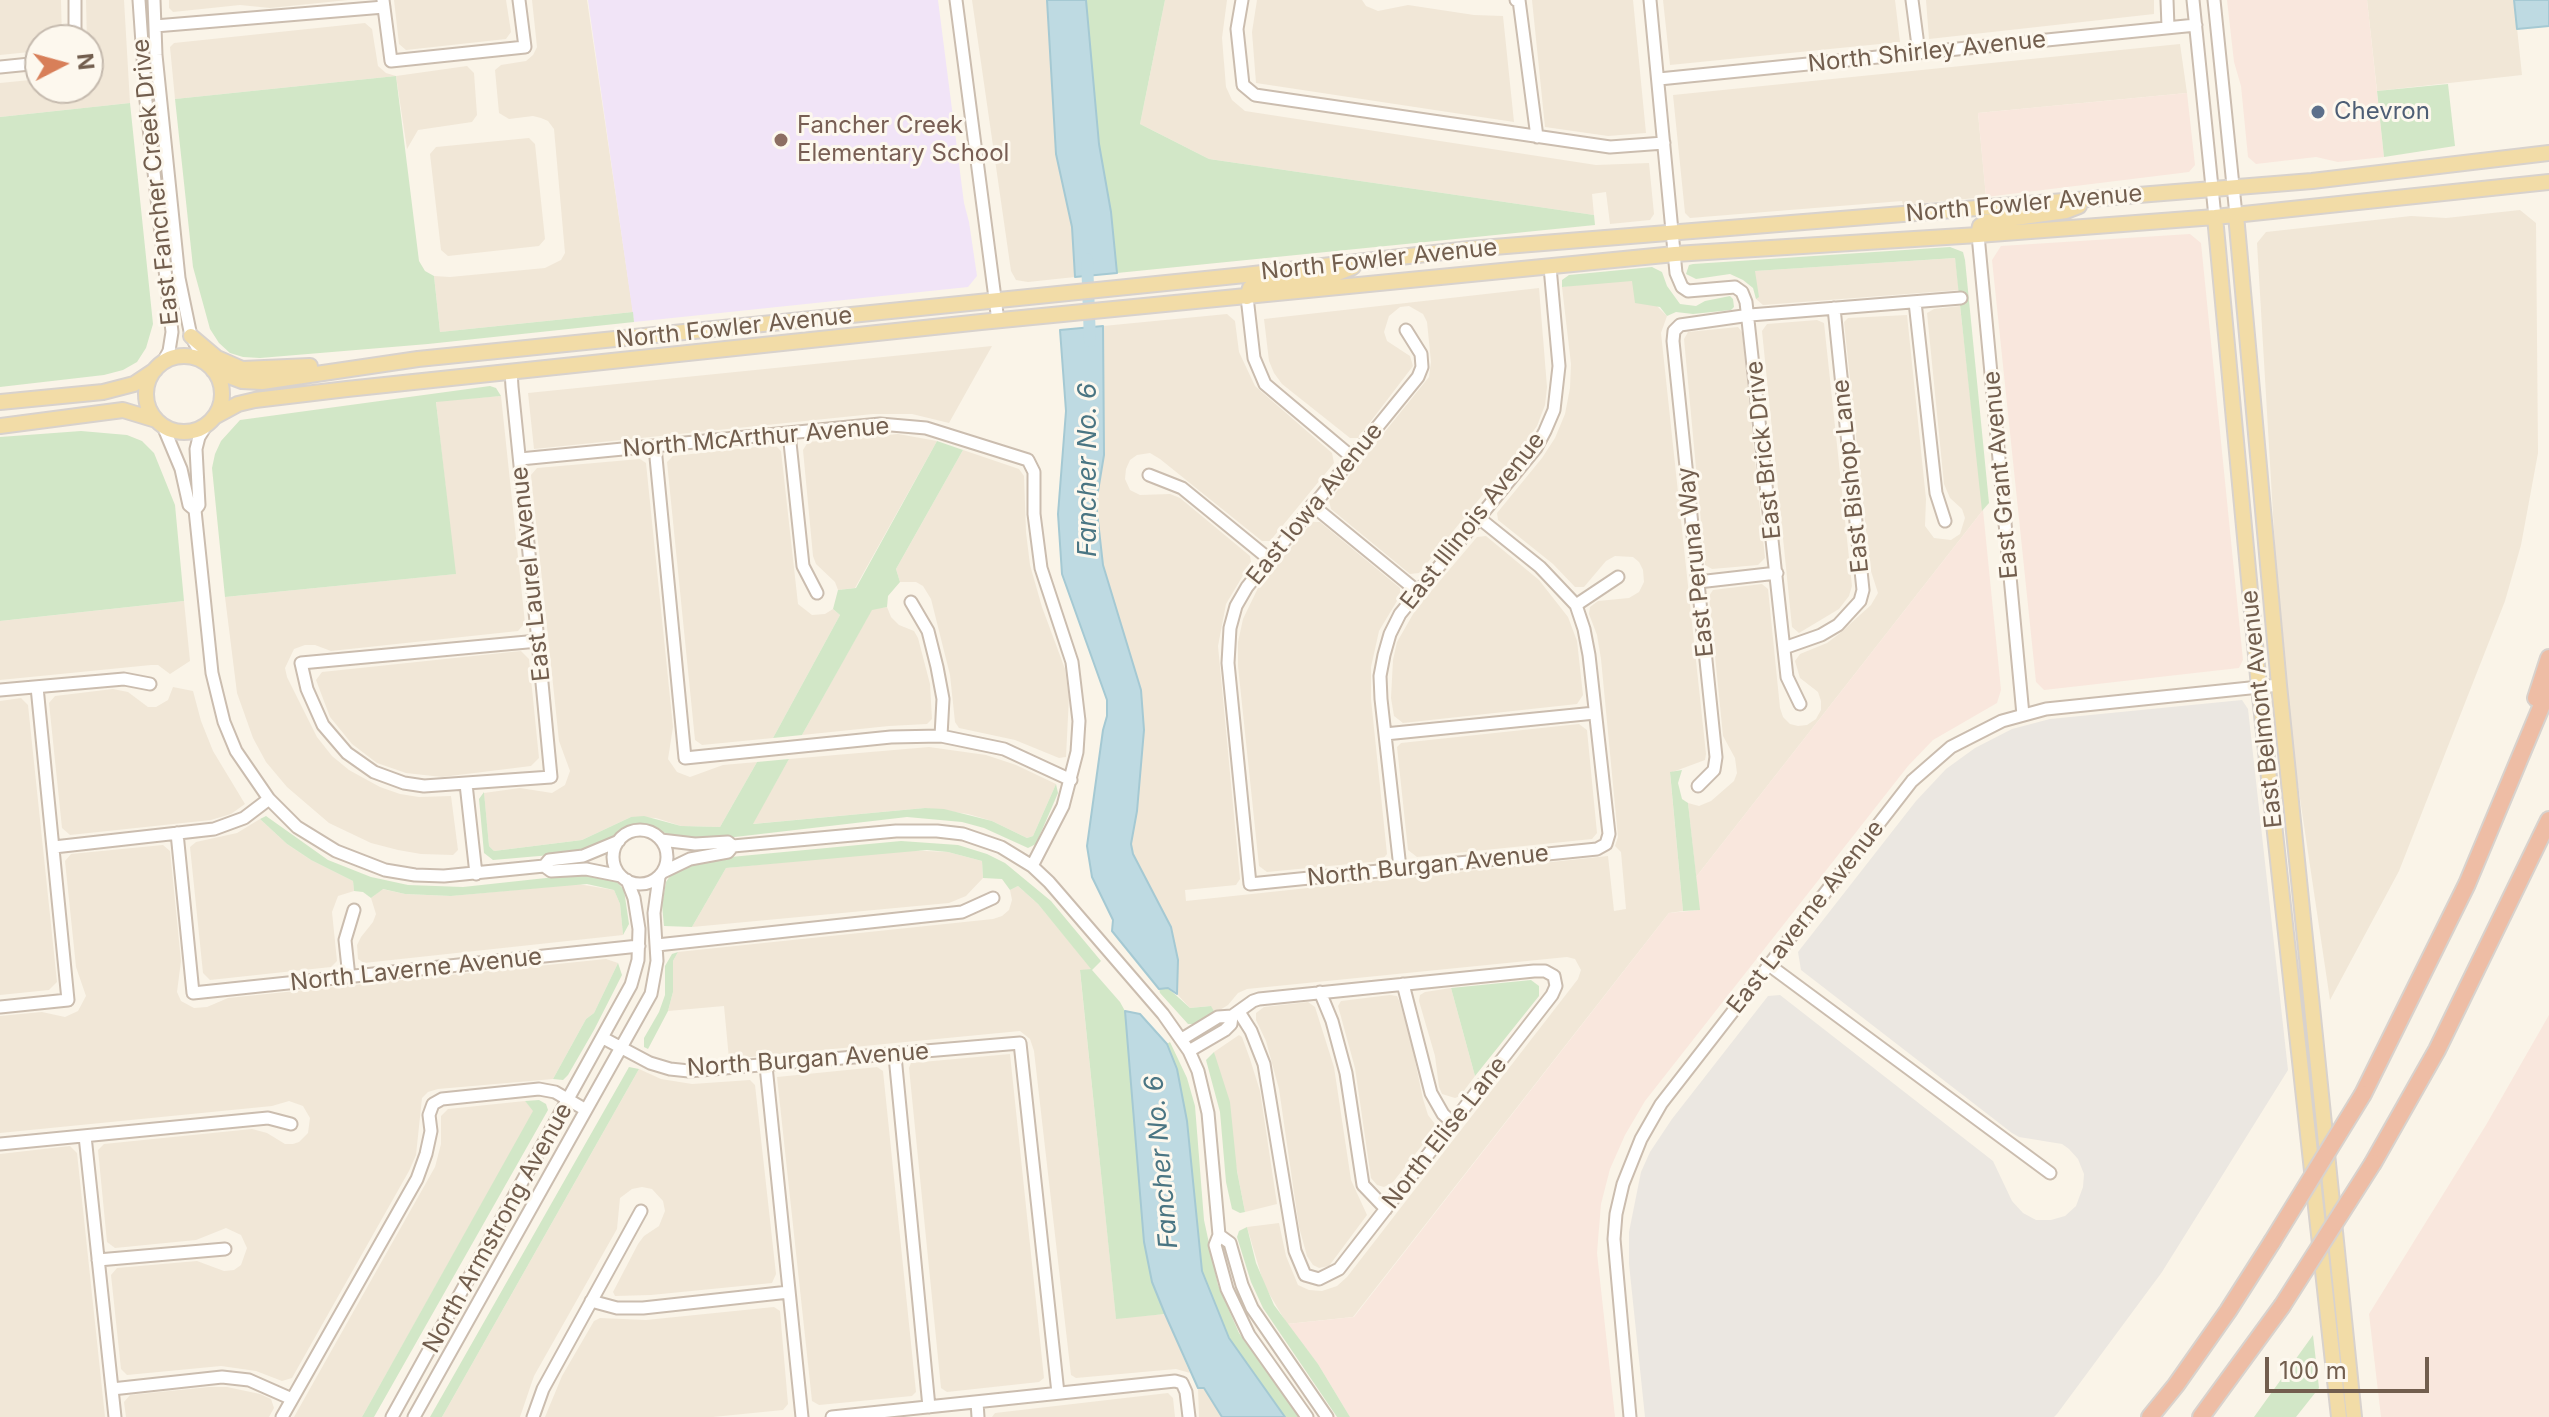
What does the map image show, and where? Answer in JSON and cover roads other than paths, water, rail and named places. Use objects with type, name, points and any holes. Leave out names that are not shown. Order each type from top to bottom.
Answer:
[{"type":"highway","points":[[2502,802],[2549,658]]},
{"type":"highway","points":[[2150,1417],[2228,1311],[2363,1094],[2438,946],[2549,688]]},
{"type":"highway","points":[[2201,1417],[2282,1306],[2373,1163],[2437,1050],[2549,820]]},
{"type":"highway","points":[[2492,942],[2529,884],[2549,845]]},
{"type":"main road","name":"North Fowler Avenue","points":[[209,366],[242,381],[262,382],[418,359],[1368,261],[1673,231],[2343,178],[2549,153]]},
{"type":"main road","name":"North Fowler Avenue","points":[[211,420],[238,404],[255,400],[998,321],[1675,254],[2215,217],[2549,182]]},
{"type":"main road","points":[[1978,235],[1980,226],[1986,222],[2066,211],[2094,200]]},
{"type":"main road","name":"East Belmont Avenue","points":[[2236,215],[2279,685],[2354,1417]]},
{"type":"main road","name":"East Belmont Avenue","points":[[2215,217],[2259,687],[2339,1417]]},
{"type":"main road","points":[[1247,297],[1250,288],[1258,283],[1330,276],[1368,261]]},
{"type":"main road","points":[[191,336],[217,358],[251,370],[418,359]]},
{"type":"main road","points":[[0,402],[103,392],[134,384],[159,366],[184,356],[209,366],[221,388],[219,408],[211,420],[188,432],[123,410],[0,426]]},
{"type":"main road","points":[[159,366],[146,390],[150,411],[160,423]]},
{"type":"street","points":[[75,0],[75,24]]},
{"type":"street","name":"East Fancher Creek Drive","points":[[139,0],[146,101],[172,332],[169,351],[159,366]]},
{"type":"street","name":"East Fancher Creek Drive","points":[[154,0],[176,252],[191,336],[209,366]]},
{"type":"street","points":[[155,26],[384,3],[391,61],[525,47],[519,0]]},
{"type":"street","points":[[956,0],[998,321]]},
{"type":"street","points":[[1242,0],[1238,41],[1243,85],[1255,95],[1610,147],[1664,143]]},
{"type":"street","points":[[1518,0],[1537,137]]},
{"type":"street","points":[[1650,0],[1676,273],[1682,287],[1696,291],[1735,287],[1742,292],[1750,315],[1961,298]]},
{"type":"street","points":[[1912,0],[1919,53]]},
{"type":"street","points":[[2167,0],[2168,27]]},
{"type":"street","name":"East Belmont Avenue","points":[[2193,0],[2215,217]]},
{"type":"street","name":"East Belmont Avenue","points":[[2214,0],[2236,215]]},
{"type":"street","name":"North Shirley Avenue","points":[[1659,79],[2196,25]]},
{"type":"street","points":[[0,67],[24,65]]},
{"type":"street","name":"East Grant Avenue","points":[[1978,235],[2023,715]]},
{"type":"street","name":"East Illinois Avenue","points":[[1400,868],[1380,676],[1384,655],[1400,614],[1536,448],[1554,410],[1559,366],[1550,267]]},
{"type":"street","points":[[1247,297],[1254,358],[1265,384],[1353,458]]},
{"type":"street","points":[[1915,302],[1936,493],[1945,521]]},
{"type":"street","name":"East Bishop Lane","points":[[1784,648],[1821,635],[1838,625],[1860,601],[1863,590],[1834,308]]},
{"type":"street","name":"East Peruna Way","points":[[1698,786],[1714,770],[1716,757],[1674,331],[1680,325],[1750,315]]},
{"type":"street","name":"East Brick Drive","points":[[1750,315],[1787,677],[1800,704]]},
{"type":"street","name":"East Iowa Avenue","points":[[1250,884],[1228,648],[1236,606],[1269,559],[1418,377],[1422,367],[1421,354],[1406,330]]},
{"type":"street","name":"East Laurel Avenue","points":[[466,784],[551,777],[511,371]]},
{"type":"street","points":[[195,510],[199,505],[196,449],[199,437],[211,420]]},
{"type":"street","points":[[160,423],[181,469],[189,505],[195,510],[216,696],[236,751],[269,799],[306,833],[358,861],[415,875],[476,874],[544,866],[551,871],[586,869],[646,883],[690,859],[728,852],[733,846]]},
{"type":"street","name":"North McArthur Avenue","points":[[520,459],[880,424],[903,424],[945,433],[996,452],[1023,457],[1033,464],[1034,514],[1041,568],[1065,638],[1077,692],[1077,752],[1071,780]]},
{"type":"street","points":[[789,433],[803,566],[817,593]]},
{"type":"street","points":[[655,447],[685,758],[891,737],[941,736],[1004,749],[1071,780],[1051,832],[1032,866]]},
{"type":"street","points":[[1149,475],[1182,488],[1269,559]]},
{"type":"street","points":[[1312,505],[1417,591]]},
{"type":"street","points":[[1385,734],[1595,713],[1589,655],[1576,605],[1540,567],[1479,518]]},
{"type":"street","points":[[1698,582],[1777,573]]},
{"type":"street","points":[[1576,605],[1618,577]]},
{"type":"street","points":[[911,602],[928,631],[937,667],[943,699],[941,736]]},
{"type":"street","points":[[476,874],[466,784],[404,783],[358,763],[323,725],[307,689],[301,663],[538,641]]},
{"type":"street","points":[[0,690],[124,679],[150,684]]},
{"type":"street","name":"East Laverne Avenue","points":[[1630,1417],[1615,1263],[1616,1214],[1623,1184],[1641,1139],[1654,1114],[1912,781],[1951,747],[2002,721],[2023,715],[2046,709],[2279,685]]},
{"type":"street","points":[[0,1007],[68,1000],[37,687]]},
{"type":"street","name":"North Burgan Avenue","points":[[1250,884],[1597,849],[1606,844],[1609,834],[1595,713]]},
{"type":"street","points":[[54,847],[229,825],[269,799]]},
{"type":"street","points":[[544,866],[549,860],[583,856],[630,833],[643,831],[661,840],[707,844],[728,842],[733,846],[896,831],[937,831],[983,840],[1032,866],[1058,891],[1163,1014],[1189,1051],[1206,1101],[1219,1235],[1215,1245],[1219,1264],[1238,1315],[1263,1357],[1307,1417]]},
{"type":"street","name":"North Laverne Avenue","points":[[177,833],[193,993],[639,946]]},
{"type":"street","points":[[661,840],[667,856],[661,875]]},
{"type":"street","points":[[619,841],[614,863],[624,878]]},
{"type":"street","name":"North Armstrong Avenue","points":[[414,1417],[651,994],[657,945],[654,913],[661,875]]},
{"type":"street","name":"North Armstrong Avenue","points":[[392,1417],[631,985],[639,946],[637,914],[624,878]]},
{"type":"street","points":[[657,945],[962,912],[993,898]]},
{"type":"street","points":[[349,977],[346,931],[354,910]]},
{"type":"street","points":[[1769,965],[2050,1173]]},
{"type":"street","name":"North Elise Lane","points":[[1235,1014],[1251,1031],[1264,1064],[1295,1251],[1305,1275],[1319,1279],[1339,1269],[1556,986],[1554,976],[1545,971],[1403,984]]},
{"type":"street","points":[[1182,1039],[1218,1017],[1235,1014],[1259,999],[1403,984],[1431,1093],[1443,1114],[1453,1123]]},
{"type":"street","points":[[1320,992],[1332,1021],[1346,1073],[1363,1185],[1386,1209]]},
{"type":"street","points":[[1189,1051],[1225,1030],[1235,1014]]},
{"type":"street","name":"North Burgan Avenue","points":[[603,1038],[650,1063],[670,1069],[710,1071],[1020,1043],[1058,1393]]},
{"type":"street","points":[[895,1056],[929,1407]]},
{"type":"street","points":[[766,1066],[802,1417]]},
{"type":"street","points":[[282,1417],[417,1179],[431,1131],[429,1115],[433,1104],[442,1099],[539,1089],[555,1092],[586,1110]]},
{"type":"street","points":[[0,1144],[268,1118],[291,1124]]},
{"type":"street","points":[[85,1136],[115,1417]]},
{"type":"street","points":[[533,1417],[543,1389],[641,1211]]},
{"type":"street","points":[[1219,1235],[1230,1243],[1252,1308],[1327,1417]]},
{"type":"street","points":[[98,1260],[225,1249]]},
{"type":"street","points":[[591,1301],[617,1308],[643,1308],[789,1292]]},
{"type":"street","points":[[112,1389],[204,1377],[237,1378],[268,1387],[292,1399]]},
{"type":"street","points":[[832,1417],[1175,1381],[1182,1383],[1186,1392],[1189,1417]]},
{"type":"street","points":[[977,1402],[978,1417]]},
{"type":"water","points":[[1047,0],[1086,0],[1099,144],[1111,212],[1117,273],[1075,277],[1072,227],[1056,154]]},
{"type":"water","points":[[2514,0],[2549,0],[2549,26],[2517,29]]},
{"type":"water","points":[[1103,326],[1104,455],[1096,503],[1103,565],[1141,690],[1144,730],[1131,844],[1133,854],[1171,927],[1178,960],[1177,994],[1168,988],[1159,989],[1112,931],[1113,920],[1092,877],[1087,846],[1107,700],[1062,574],[1058,514],[1066,411],[1060,330]]},
{"type":"water","points":[[1125,1011],[1140,1014],[1167,1044],[1177,1069],[1187,1121],[1202,1271],[1229,1338],[1285,1417],[1222,1417],[1204,1388],[1198,1388],[1152,1282],[1144,1242]]},
{"type":"waterway","name":"Fancher No. 6","points":[[1087,259],[1090,341]]},
{"type":"place","name":"Chevron","points":[[2318,112]]},
{"type":"place","name":"Fancher Creek Elementary School","points":[[781,140]]}]
